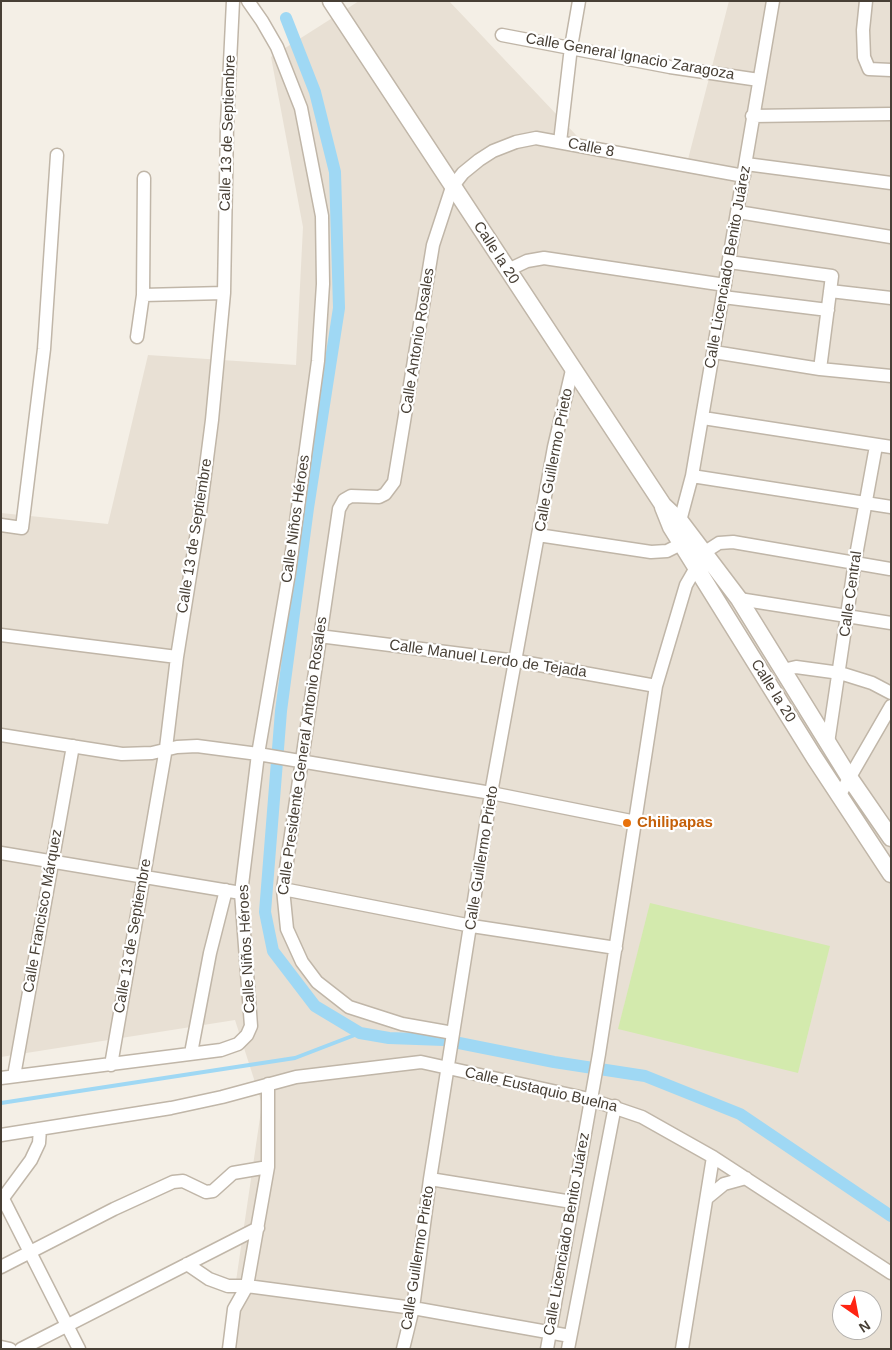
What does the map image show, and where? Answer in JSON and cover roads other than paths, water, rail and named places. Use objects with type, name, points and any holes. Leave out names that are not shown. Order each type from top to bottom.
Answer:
[{"type":"street","name":"Calle 13 de Septiembre","points":[[111,1065],[166,748],[176,657],[205,476],[224,293],[226,125],[233,1]]},
{"type":"street","name":"Calle Niños Héroes","points":[[226,890],[210,953],[191,1053],[221,1050],[238,1044],[247,1035],[251,1026],[241,892],[263,755],[318,361],[323,284],[322,216],[301,108],[277,47],[248,1]]},
{"type":"street","name":"Calle la 20","points":[[330,1],[662,505],[688,541],[705,552],[739,599],[828,744],[891,838]]},
{"type":"street","points":[[560,142],[571,46],[579,1]]},
{"type":"street","name":"Calle Licenciado Benito Juárez","points":[[675,524],[692,476],[703,418],[745,170],[752,116],[773,1]]},
{"type":"street","points":[[866,1],[862,44],[864,57],[869,69],[891,70]]},
{"type":"street","name":"Calle General Ignacio Zaragoza","points":[[502,35],[571,46],[670,67],[759,80]]},
{"type":"street","points":[[752,116],[891,114]]},
{"type":"street","name":"Calle 8","points":[[452,187],[463,173],[493,151],[516,142],[536,138],[745,170],[891,183]]},
{"type":"street","points":[[1,525],[22,528],[44,349],[57,155]]},
{"type":"street","points":[[138,337],[143,295],[144,178]]},
{"type":"street","name":"Calle Antonio Rosales","points":[[346,498],[385,494],[397,472],[433,245],[452,187]]},
{"type":"street","points":[[738,212],[891,237]]},
{"type":"street","points":[[508,270],[527,261],[544,258],[828,310]]},
{"type":"street","points":[[729,262],[832,276],[820,369]]},
{"type":"street","points":[[830,291],[891,298]]},
{"type":"street","points":[[143,295],[224,293]]},
{"type":"street","points":[[714,352],[820,369],[890,372]]},
{"type":"street","name":"Calle Guillermo Prieto","points":[[403,1349],[413,1308],[430,1179],[452,1035],[472,926],[491,793],[517,660],[554,447],[572,370]]},
{"type":"street","points":[[703,418],[891,447]]},
{"type":"street","name":"Calle Central","points":[[828,744],[865,503],[876,446]]},
{"type":"street","points":[[692,476],[891,508]]},
{"type":"street","name":"Calle Presidente General Antonio Rosales","points":[[346,498],[339,509],[298,762],[283,889],[287,929],[302,962],[316,982],[349,1007],[402,1024],[452,1035]]},
{"type":"street","points":[[538,536],[651,552],[667,551],[688,541]]},
{"type":"street","name":"Calle la 20","points":[[688,541],[695,566],[839,796],[891,874]]},
{"type":"street","points":[[705,552],[719,543],[733,542],[856,561],[890,569]]},
{"type":"street","name":"Calle Licenciado Benito Juárez","points":[[547,1349],[590,1095],[598,1060],[656,686],[686,585],[695,566],[705,552]]},
{"type":"street","points":[[739,599],[891,623]]},
{"type":"street","points":[[1,636],[176,657]]},
{"type":"street","name":"Calle Manuel Lerdo de Tejada","points":[[319,636],[517,660],[656,686]]},
{"type":"street","points":[[783,670],[796,667],[840,673],[872,683],[891,693]]},
{"type":"street","points":[[839,796],[891,706]]},
{"type":"street","points":[[1,735],[137,755],[152,753],[166,748],[197,746],[263,755],[491,793],[636,822]]},
{"type":"street","name":"Calle Francisco Márquez","points":[[8,1077],[52,862],[73,746]]},
{"type":"street","points":[[1,853],[241,892]]},
{"type":"street","points":[[283,889],[472,926],[616,948]]},
{"type":"street","points":[[8,1077],[191,1053]]},
{"type":"street","name":"Calle Eustaquio Buelna","points":[[1,1135],[172,1108],[296,1077],[421,1062],[448,1065],[590,1095],[663,1127],[746,1178],[891,1273]]},
{"type":"street","points":[[227,1348],[234,1309],[247,1286],[268,1168],[268,1084]]},
{"type":"street","name":"Calle Licenciado Benito Juárez","points":[[569,1342],[615,1106]]},
{"type":"street","points":[[40,1129],[39,1143],[31,1160],[2,1196],[79,1349]]},
{"type":"street","points":[[682,1349],[713,1157]]},
{"type":"street","points":[[1,1267],[173,1182],[183,1181],[206,1192],[213,1190],[233,1173],[268,1168]]},
{"type":"street","points":[[707,1198],[724,1184],[746,1178]]},
{"type":"street","points":[[430,1179],[572,1202]]},
{"type":"street","points":[[21,1349],[258,1228]]},
{"type":"street","points":[[187,1264],[209,1279],[221,1284],[413,1308],[550,1333],[569,1342]]},
{"type":"street","points":[[1,1347],[10,1349]]},
{"type":"waterway","points":[[286,18],[315,92],[335,172],[339,308],[308,508],[281,711],[265,912],[273,951],[315,1006],[360,1033],[389,1038],[444,1040],[554,1062],[645,1076],[740,1114],[891,1216]]},
{"type":"waterway","points":[[1,1103],[295,1058],[360,1033]]},
{"type":"place","name":"Chilipapas","points":[[627,823]]}]
